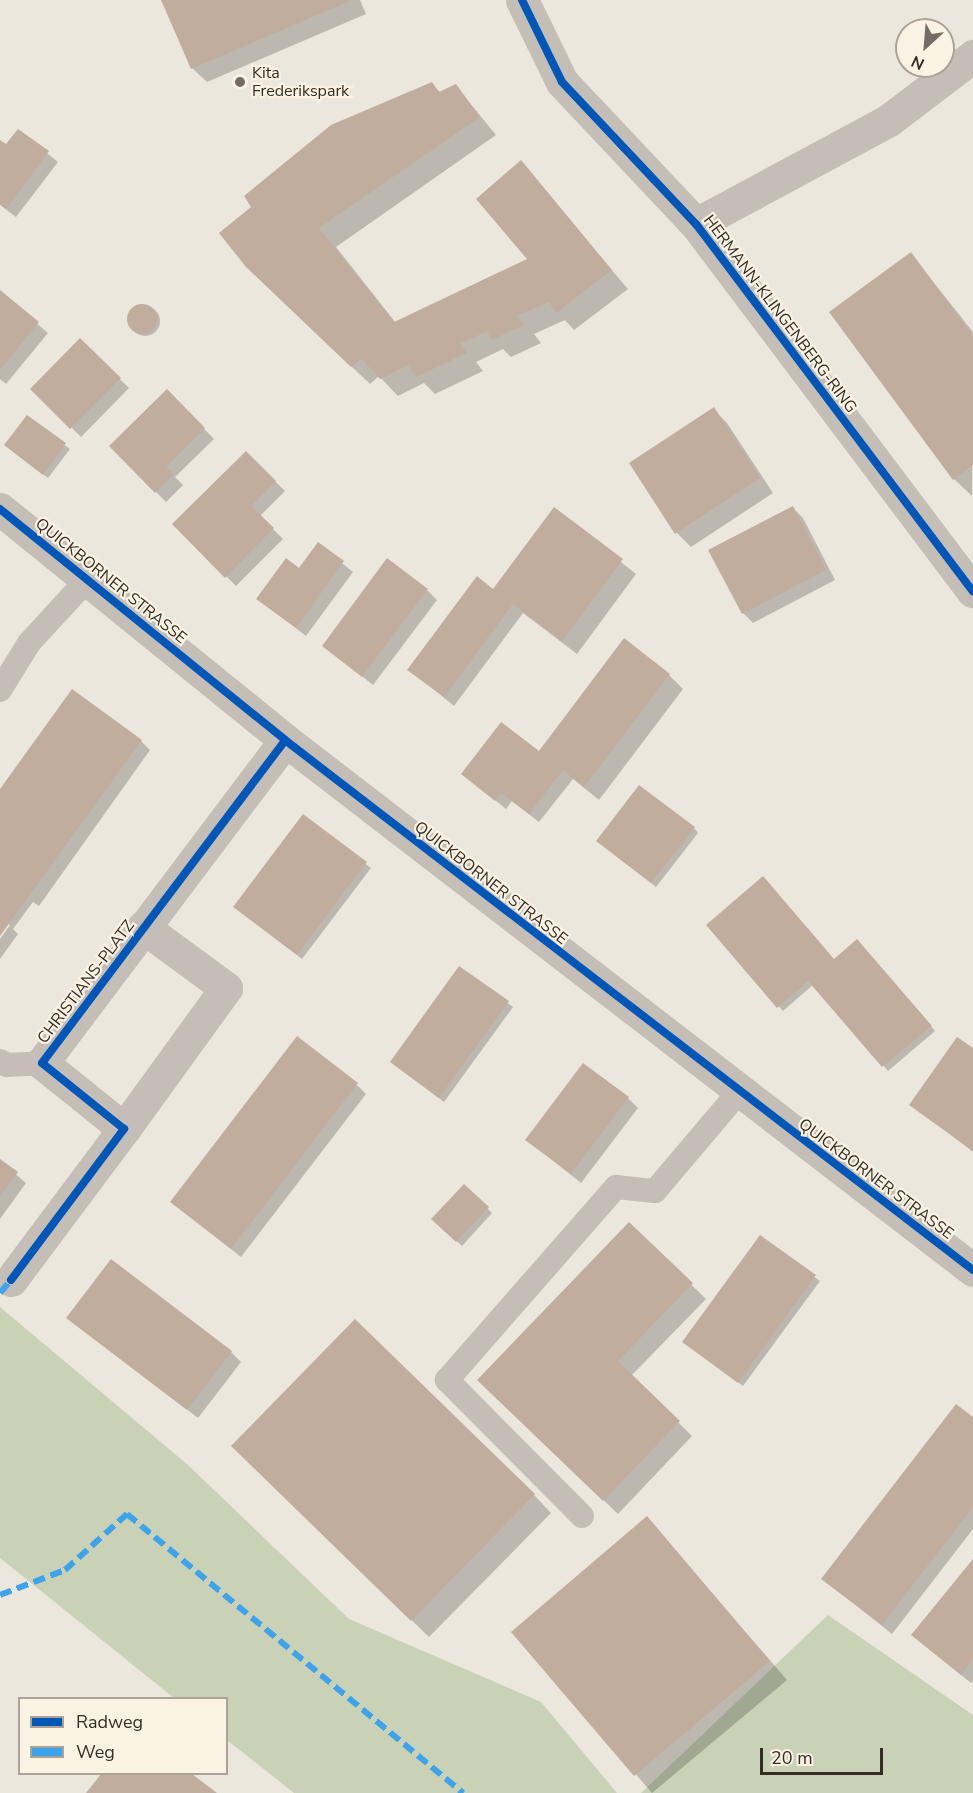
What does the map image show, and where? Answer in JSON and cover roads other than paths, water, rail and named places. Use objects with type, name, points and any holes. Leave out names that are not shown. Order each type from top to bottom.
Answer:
[{"type":"street","name":"HERMANN-KLINGENBERG-RING","points":[[522,0],[562,82],[696,224],[973,591]]},
{"type":"street","name":"HERMANN-KLINGENBERG-RING","points":[[696,224],[890,120],[973,56]]},
{"type":"street","name":"QUICKBORNER STRASSE","points":[[0,509],[285,740],[973,1270]]},
{"type":"street","name":"CHRISTIANS-PLATZ","points":[[124,1129],[42,1064],[285,740]]},
{"type":"street","name":"CHRISTIANS-PLATZ","points":[[11,1280],[226,988],[143,927]]},
{"type":"lane","points":[[0,690],[29,644],[87,580]]},
{"type":"lane","points":[[0,1061],[7,1065],[42,1064]]},
{"type":"lane","points":[[582,1516],[447,1380],[616,1187],[655,1191],[740,1092]]},
{"type":"place","name":"Kita Frederikspark","points":[[240,82]]}]
